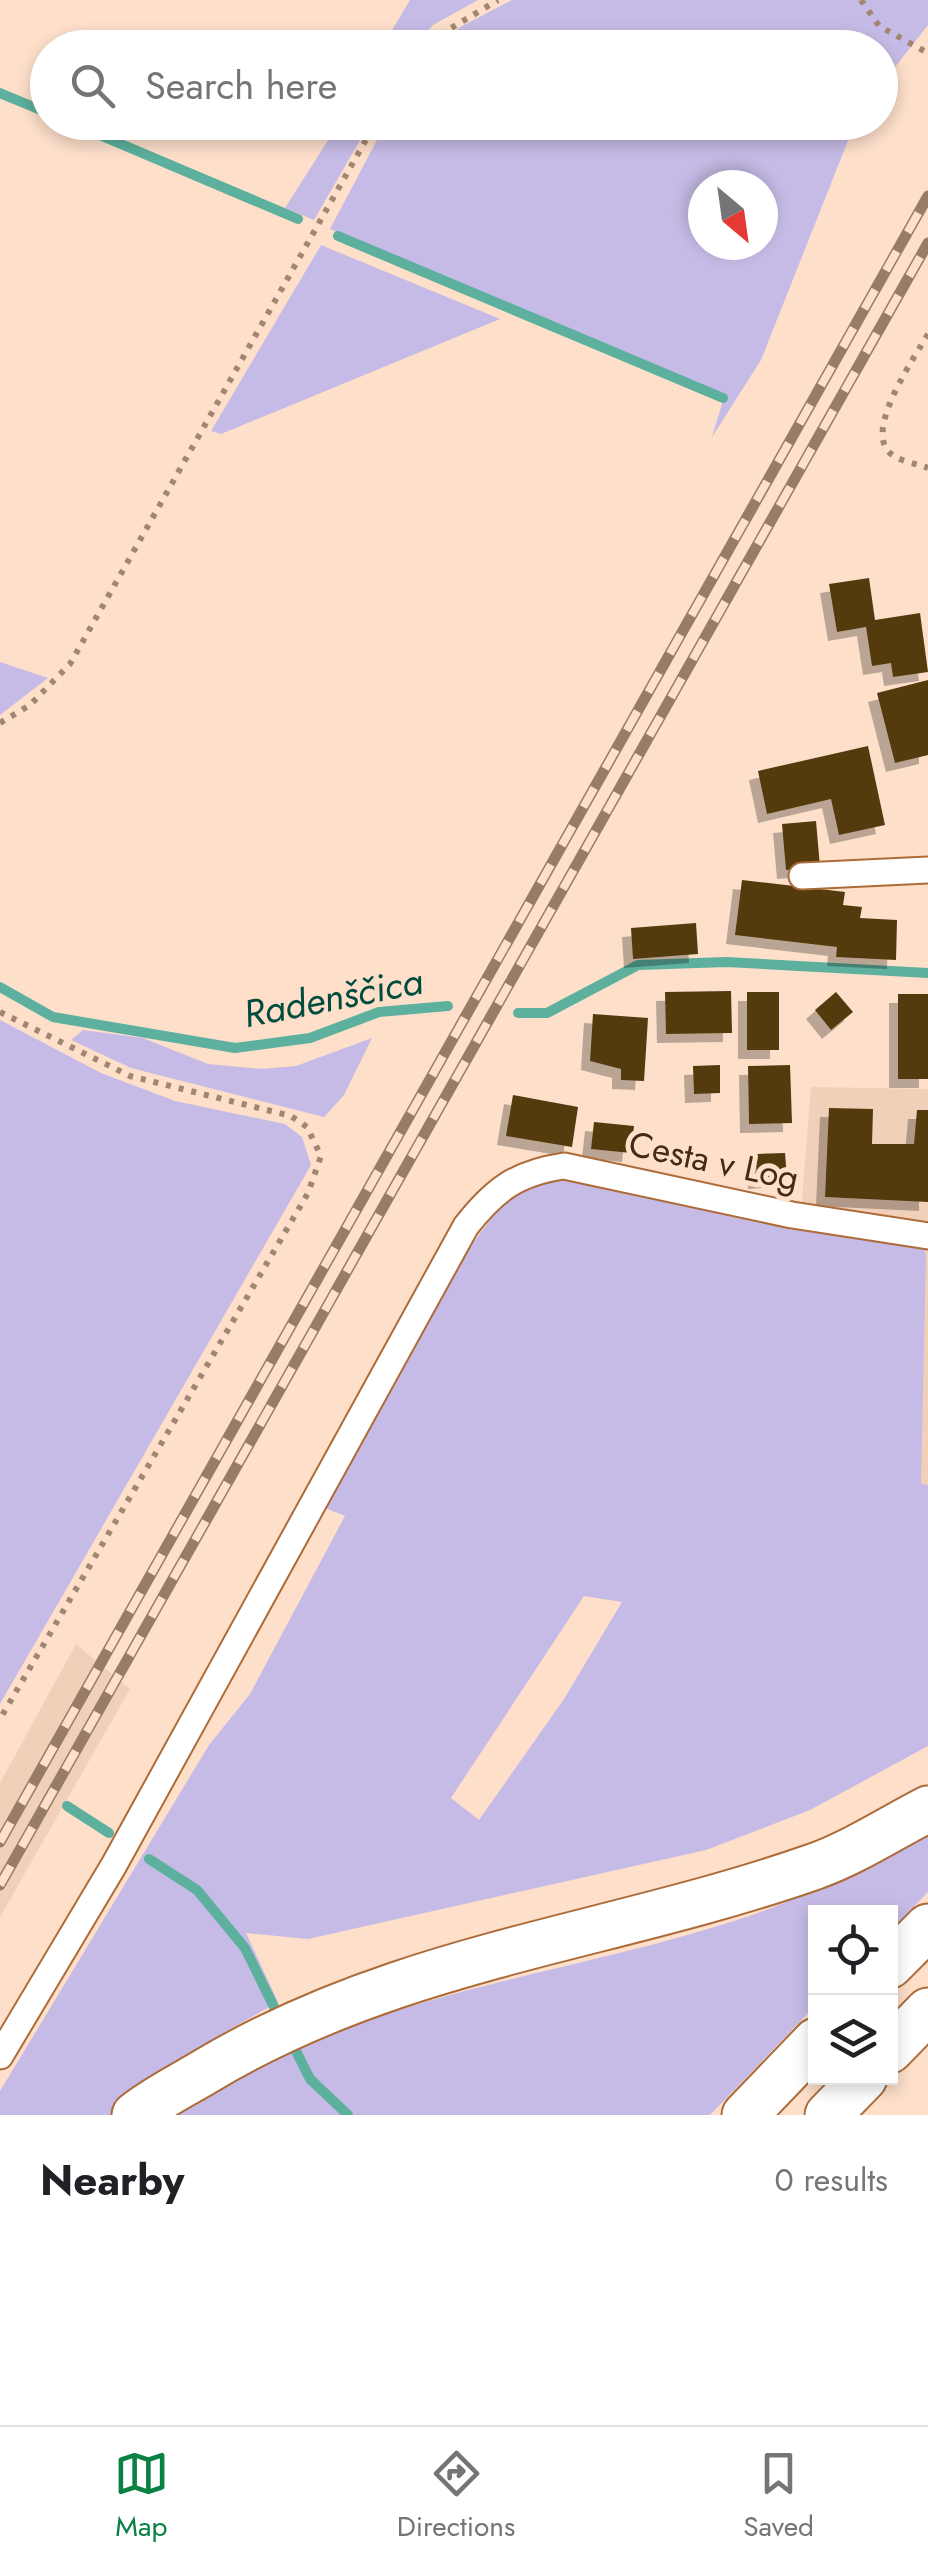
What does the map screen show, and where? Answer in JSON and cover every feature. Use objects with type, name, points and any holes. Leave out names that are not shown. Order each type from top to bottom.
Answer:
[{"type":"highway","points":[[135,2115],[238,2052],[332,2008],[462,1962],[716,1898],[819,1865],[928,1808]]},
{"type":"highway","points":[[898,1957],[928,1927]]},
{"type":"highway","points":[[898,2042],[928,2011]]},
{"type":"highway","points":[[746,2115],[808,2049]]},
{"type":"highway","points":[[828,2115],[857,2085]]},
{"type":"street","points":[[802,876],[928,870]]},
{"type":"street","name":"Cesta v Log","points":[[0,2056],[114,1865],[466,1226],[491,1194],[534,1170],[564,1166],[792,1215],[928,1236]]},
{"type":"path","points":[[448,30],[498,0]]},
{"type":"path","points":[[860,0],[886,30]]},
{"type":"path","points":[[898,36],[928,53]]},
{"type":"path","points":[[0,723],[30,705],[70,664],[366,140]]},
{"type":"path","points":[[928,334],[882,425],[886,448],[897,458],[928,468]]},
{"type":"path","points":[[0,1012],[130,1076],[203,1098],[292,1116],[308,1127],[321,1156],[308,1193],[0,1719]]},
{"type":"shaded area","points":[[410,0],[478,0],[428,30],[392,30]]},
{"type":"shaded area","points":[[512,0],[928,0],[928,25],[898,63],[898,30],[457,30]]},
{"type":"shaded area","points":[[328,140],[360,140],[314,220],[285,208]]},
{"type":"shaded area","points":[[377,140],[848,140],[761,360],[712,437],[725,394],[330,229]]},
{"type":"shaded area","points":[[321,245],[500,319],[221,434],[211,431]]},
{"type":"shaded area","points":[[0,662],[48,678],[0,715]]},
{"type":"shaded area","points":[[0,1020],[101,1073],[175,1101],[285,1124],[302,1137],[311,1165],[0,1704]]},
{"type":"shaded area","points":[[83,1030],[143,1038],[208,1064],[261,1069],[296,1066],[372,1038],[344,1095],[324,1117],[131,1068],[71,1040]]},
{"type":"shaded area","points":[[811,1087],[928,1089],[928,1485],[921,1485],[800,1225]]},
{"type":"shaded area","points":[[576,1176],[922,1244],[926,1255],[921,1484],[928,1485],[928,1746],[810,1810],[706,1850],[308,1939],[246,1933],[278,2002],[225,2032],[110,2115],[0,2115],[0,2091],[209,1745],[250,1694],[345,1516],[325,1508],[455,1268],[505,1201],[543,1180]],"holes":[[[584,1596],[622,1602],[564,1699],[479,1820],[451,1798]]]},
{"type":"shaded area","points":[[76,1644],[130,1689],[0,1917],[0,1783]]},
{"type":"shaded area","points":[[928,1834],[928,1892],[898,1923],[898,1905],[808,1905],[808,2013],[710,2115],[169,2115],[278,2057],[346,2028],[442,1997],[734,1921],[785,1903]]},
{"type":"building","points":[[869,578],[875,620],[920,613],[928,672],[893,677],[891,663],[872,666],[866,627],[837,632],[829,584]]},
{"type":"building","points":[[928,680],[928,755],[895,763],[877,693]]},
{"type":"building","points":[[868,746],[885,825],[839,835],[831,799],[767,814],[758,771]]},
{"type":"building","points":[[816,821],[820,867],[786,870],[782,824]]},
{"type":"building","points":[[742,880],[845,892],[843,905],[862,907],[860,918],[897,920],[896,960],[836,957],[837,947],[735,935]]},
{"type":"building","points":[[696,923],[698,954],[633,959],[631,928]]},
{"type":"building","points":[[731,991],[732,1033],[666,1034],[665,992]]},
{"type":"building","points":[[747,992],[779,992],[779,1050],[747,1050]]},
{"type":"building","points":[[836,992],[853,1012],[831,1030],[815,1010]]},
{"type":"building","points":[[898,994],[928,994],[928,1079],[898,1079]]},
{"type":"building","points":[[593,1014],[648,1018],[644,1081],[621,1080],[621,1069],[590,1061]]},
{"type":"building","points":[[720,1065],[720,1093],[694,1094],[693,1066]]},
{"type":"building","points":[[790,1065],[792,1123],[749,1124],[748,1066]]},
{"type":"building","points":[[513,1095],[578,1107],[572,1147],[506,1136]]},
{"type":"building","points":[[829,1108],[873,1109],[872,1144],[914,1144],[917,1110],[928,1110],[928,1202],[825,1197]]},
{"type":"building","points":[[594,1122],[634,1126],[631,1153],[591,1149]]},
{"type":"building","points":[[785,1153],[787,1178],[757,1180],[756,1154]]},
{"type":"waterway","points":[[0,93],[30,106]]},
{"type":"waterway","points":[[111,140],[298,219]]},
{"type":"waterway","points":[[338,236],[723,398]]},
{"type":"waterway","name":"Radenščica","points":[[518,1013],[547,1013],[638,965],[727,962],[928,973]]},
{"type":"waterway","name":"Radenščica","points":[[0,987],[53,1017],[235,1048],[310,1038],[379,1012],[448,1006]]},
{"type":"waterway","points":[[67,1806],[109,1833]]},
{"type":"waterway","points":[[149,1859],[197,1890],[245,1948],[275,2009]]},
{"type":"waterway","points":[[294,2047],[310,2079],[348,2115]]},
{"type":"railway","points":[[0,1842],[928,196]]},
{"type":"railway","points":[[0,1885],[928,243]]}]
